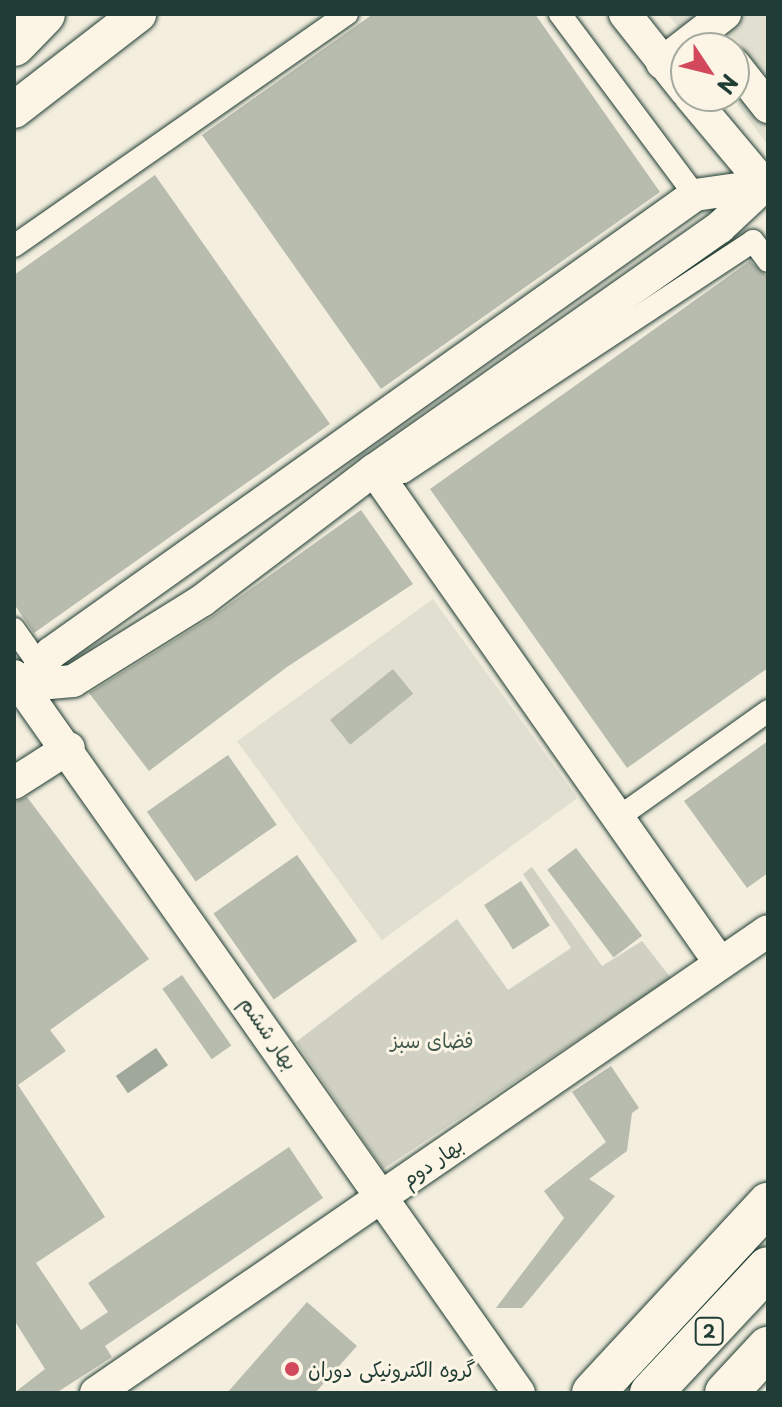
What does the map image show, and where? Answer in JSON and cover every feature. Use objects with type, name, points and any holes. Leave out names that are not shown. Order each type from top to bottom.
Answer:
[{"type":"highway","points":[[14,45],[44,14]]},
{"type":"highway","points":[[593,1393],[768,1204]]},
{"type":"highway","name":"2","points":[[651,1393],[768,1268]]},
{"type":"highway","points":[[726,1393],[768,1348]]},
{"type":"main road","points":[[14,110],[138,14]]},
{"type":"street","points":[[14,246],[347,14]]},
{"type":"street","points":[[560,14],[695,195]]},
{"type":"street","points":[[625,14],[670,72]]},
{"type":"street","points":[[662,63],[712,26]]},
{"type":"street","points":[[750,84],[768,107]]},
{"type":"street","points":[[704,112],[767,187]]},
{"type":"street","points":[[27,671],[695,195],[767,187]]},
{"type":"street","points":[[14,629],[27,671],[49,683],[73,681],[203,600],[374,470],[720,227],[767,187]]},
{"type":"street","points":[[374,470],[403,472],[753,241],[768,261]]},
{"type":"street","points":[[374,470],[720,963]]},
{"type":"street","name":"بهار ششم","points":[[27,671],[69,748],[519,1393]]},
{"type":"street","points":[[619,817],[768,711]]},
{"type":"street","points":[[14,783],[69,748]]},
{"type":"street","name":"بهار دوم","points":[[96,1393],[768,931]]},
{"type":"shaded area","points":[[668,14],[768,14],[768,145],[743,112],[750,112],[750,32],[682,32]]},
{"type":"shaded area","points":[[433,599],[578,798],[382,940],[237,741]]},
{"type":"shaded area","points":[[156,1048],[168,1065],[128,1093],[116,1076]]},
{"type":"green space","name":"فضای سبز","points":[[532,867],[602,966],[642,941],[671,978],[383,1169],[296,1042],[457,919],[508,990],[571,948],[523,874]]},
{"type":"building","points":[[373,14],[535,14],[660,192],[381,389],[202,135]]},
{"type":"building","points":[[155,175],[330,424],[34,633],[14,604],[14,275]]},
{"type":"building","points":[[750,261],[768,277],[768,668],[627,768],[430,489]]},
{"type":"building","points":[[361,510],[413,584],[287,667],[149,771],[89,693],[213,616]]},
{"type":"building","points":[[393,669],[413,694],[350,745],[330,720]]},
{"type":"building","points":[[768,741],[768,873],[747,888],[684,801]]},
{"type":"building","points":[[228,755],[277,825],[196,881],[147,812]]},
{"type":"building","points":[[27,797],[149,959],[50,1030],[66,1051],[18,1085],[105,1217],[36,1263],[81,1330],[108,1312],[88,1283],[289,1147],[323,1198],[105,1346],[112,1357],[56,1393],[14,1393],[45,1369],[14,1320],[14,802]]},
{"type":"building","points":[[576,848],[642,936],[613,958],[547,870]]},
{"type":"building","points":[[297,855],[357,941],[274,1000],[213,914]]},
{"type":"building","points":[[521,881],[550,925],[513,949],[484,905]]},
{"type":"building","points":[[182,975],[231,1045],[212,1059],[162,989]]},
{"type":"building","points":[[611,1066],[639,1108],[632,1113],[627,1151],[589,1179],[615,1196],[522,1308],[496,1308],[564,1218],[544,1191],[606,1142],[572,1092]]},
{"type":"building","name":"گروه الکترونیکی دوران","points":[[307,1302],[357,1346],[315,1393],[227,1393]]},
{"type":"place","name":"گروه الکترونیکی دوران","points":[[292,1369]]}]
